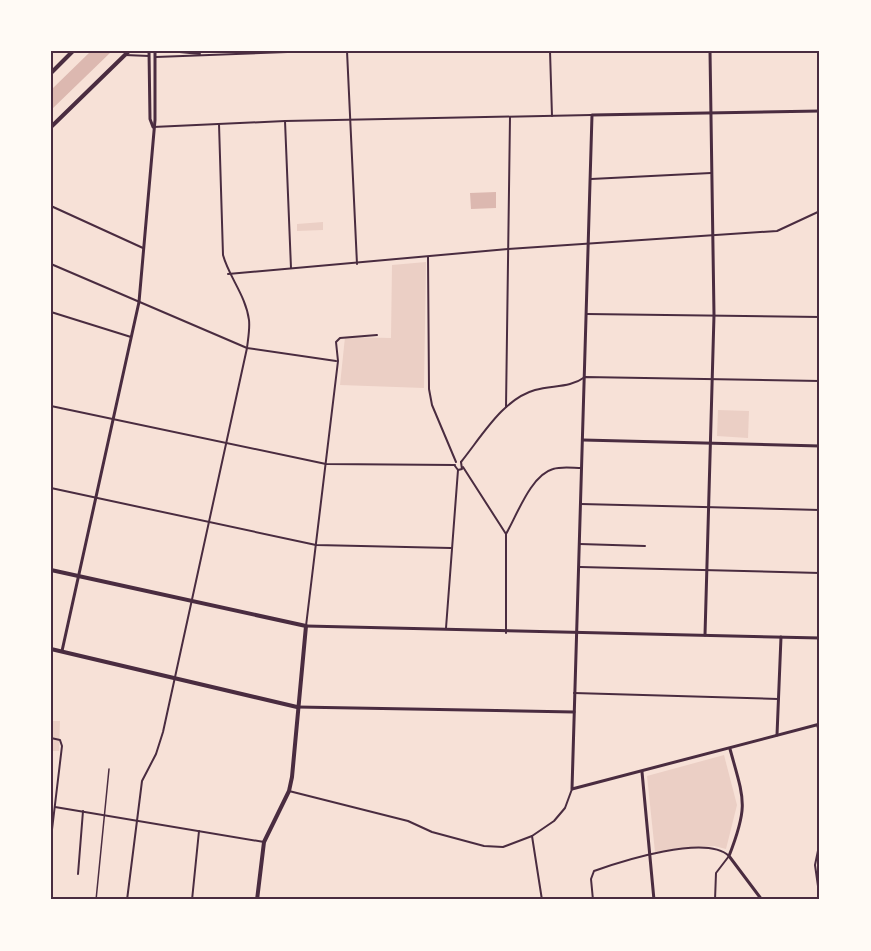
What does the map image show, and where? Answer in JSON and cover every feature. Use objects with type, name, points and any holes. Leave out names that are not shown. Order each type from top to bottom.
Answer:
[{"type":"main road","points":[[51,72],[73,51]]},
{"type":"main road","points":[[51,127],[129,51]]},
{"type":"main road","points":[[51,570],[306,626],[289,790],[264,842],[257,900]]},
{"type":"main road","points":[[51,649],[297,707]]},
{"type":"street","points":[[62,651],[140,302],[153,127],[155,51]]},
{"type":"street","points":[[169,51],[201,53]]},
{"type":"street","points":[[155,57],[201,53],[314,51]]},
{"type":"street","points":[[347,51],[357,264]]},
{"type":"street","points":[[550,51],[552,116]]},
{"type":"street","points":[[705,635],[714,315],[710,51]]},
{"type":"street","points":[[124,56],[149,53],[150,119],[153,127]]},
{"type":"street","points":[[153,127],[285,121],[820,111]]},
{"type":"street","points":[[289,790],[398,818],[432,832],[484,846],[512,846],[554,821],[565,808],[572,789],[592,115]]},
{"type":"street","points":[[506,407],[510,117]]},
{"type":"street","points":[[285,121],[291,269]]},
{"type":"street","points":[[127,900],[142,781],[156,754],[175,678],[247,348],[249,321],[244,302],[228,274],[223,255],[219,124]]},
{"type":"street","points":[[591,179],[713,173]]},
{"type":"street","points":[[51,206],[143,248]]},
{"type":"street","points":[[228,274],[508,249],[777,231],[820,211]]},
{"type":"street","points":[[428,257],[429,389],[432,405],[458,470],[446,630]]},
{"type":"street","points":[[51,264],[247,348],[338,361]]},
{"type":"street","points":[[51,312],[131,338]]},
{"type":"street","points":[[587,314],[820,317]]},
{"type":"street","points":[[378,335],[337,339],[338,361],[306,626],[506,633],[820,638]]},
{"type":"street","points":[[51,406],[326,464],[455,464],[461,462],[506,407],[519,396],[537,389],[576,384],[585,377],[820,381]]},
{"type":"street","points":[[583,440],[820,446]]},
{"type":"street","points":[[461,462],[506,534]]},
{"type":"street","points":[[458,470],[463,467]]},
{"type":"street","points":[[506,633],[506,534],[528,494],[543,475],[559,468],[582,468]]},
{"type":"street","points":[[51,488],[316,545],[451,548]]},
{"type":"street","points":[[581,504],[820,510]]},
{"type":"street","points":[[580,544],[645,546]]},
{"type":"street","points":[[579,567],[820,573]]},
{"type":"street","points":[[777,735],[781,637]]},
{"type":"street","points":[[574,693],[778,699]]},
{"type":"street","points":[[297,707],[574,712]]},
{"type":"street","points":[[572,789],[818,724],[820,735]]},
{"type":"street","points":[[51,738],[60,740],[62,746],[51,838]]},
{"type":"street","points":[[715,900],[716,873],[729,856],[741,824],[744,807],[730,749]]},
{"type":"street","points":[[642,772],[647,853],[654,900]]},
{"type":"street","points":[[55,807],[264,842]]},
{"type":"street","points":[[78,874],[83,811]]},
{"type":"street","points":[[192,900],[199,831]]},
{"type":"street","points":[[532,836],[542,900]]},
{"type":"street","points":[[820,841],[815,865],[820,900]]},
{"type":"street","points":[[593,900],[591,874],[598,870],[647,853],[707,848],[723,850],[762,900]]},
{"type":"street","points":[[815,865],[820,862]]},
{"type":"lane","points":[[96,900],[109,770]]},
{"type":"shaded area","points":[[91,51],[112,51],[51,110],[51,90]]},
{"type":"shaded area","points":[[496,192],[496,208],[471,209],[470,193]]},
{"type":"shaded area","points":[[323,222],[323,230],[297,231],[297,224]]},
{"type":"shaded area","points":[[426,262],[424,388],[340,385],[345,337],[391,338],[392,265]]},
{"type":"shaded area","points":[[718,410],[749,411],[748,438],[717,436]]},
{"type":"shaded area","points":[[51,721],[60,721],[59,751],[51,751]]},
{"type":"shaded area","points":[[724,755],[737,805],[726,849],[714,846],[655,852],[647,776]]}]
